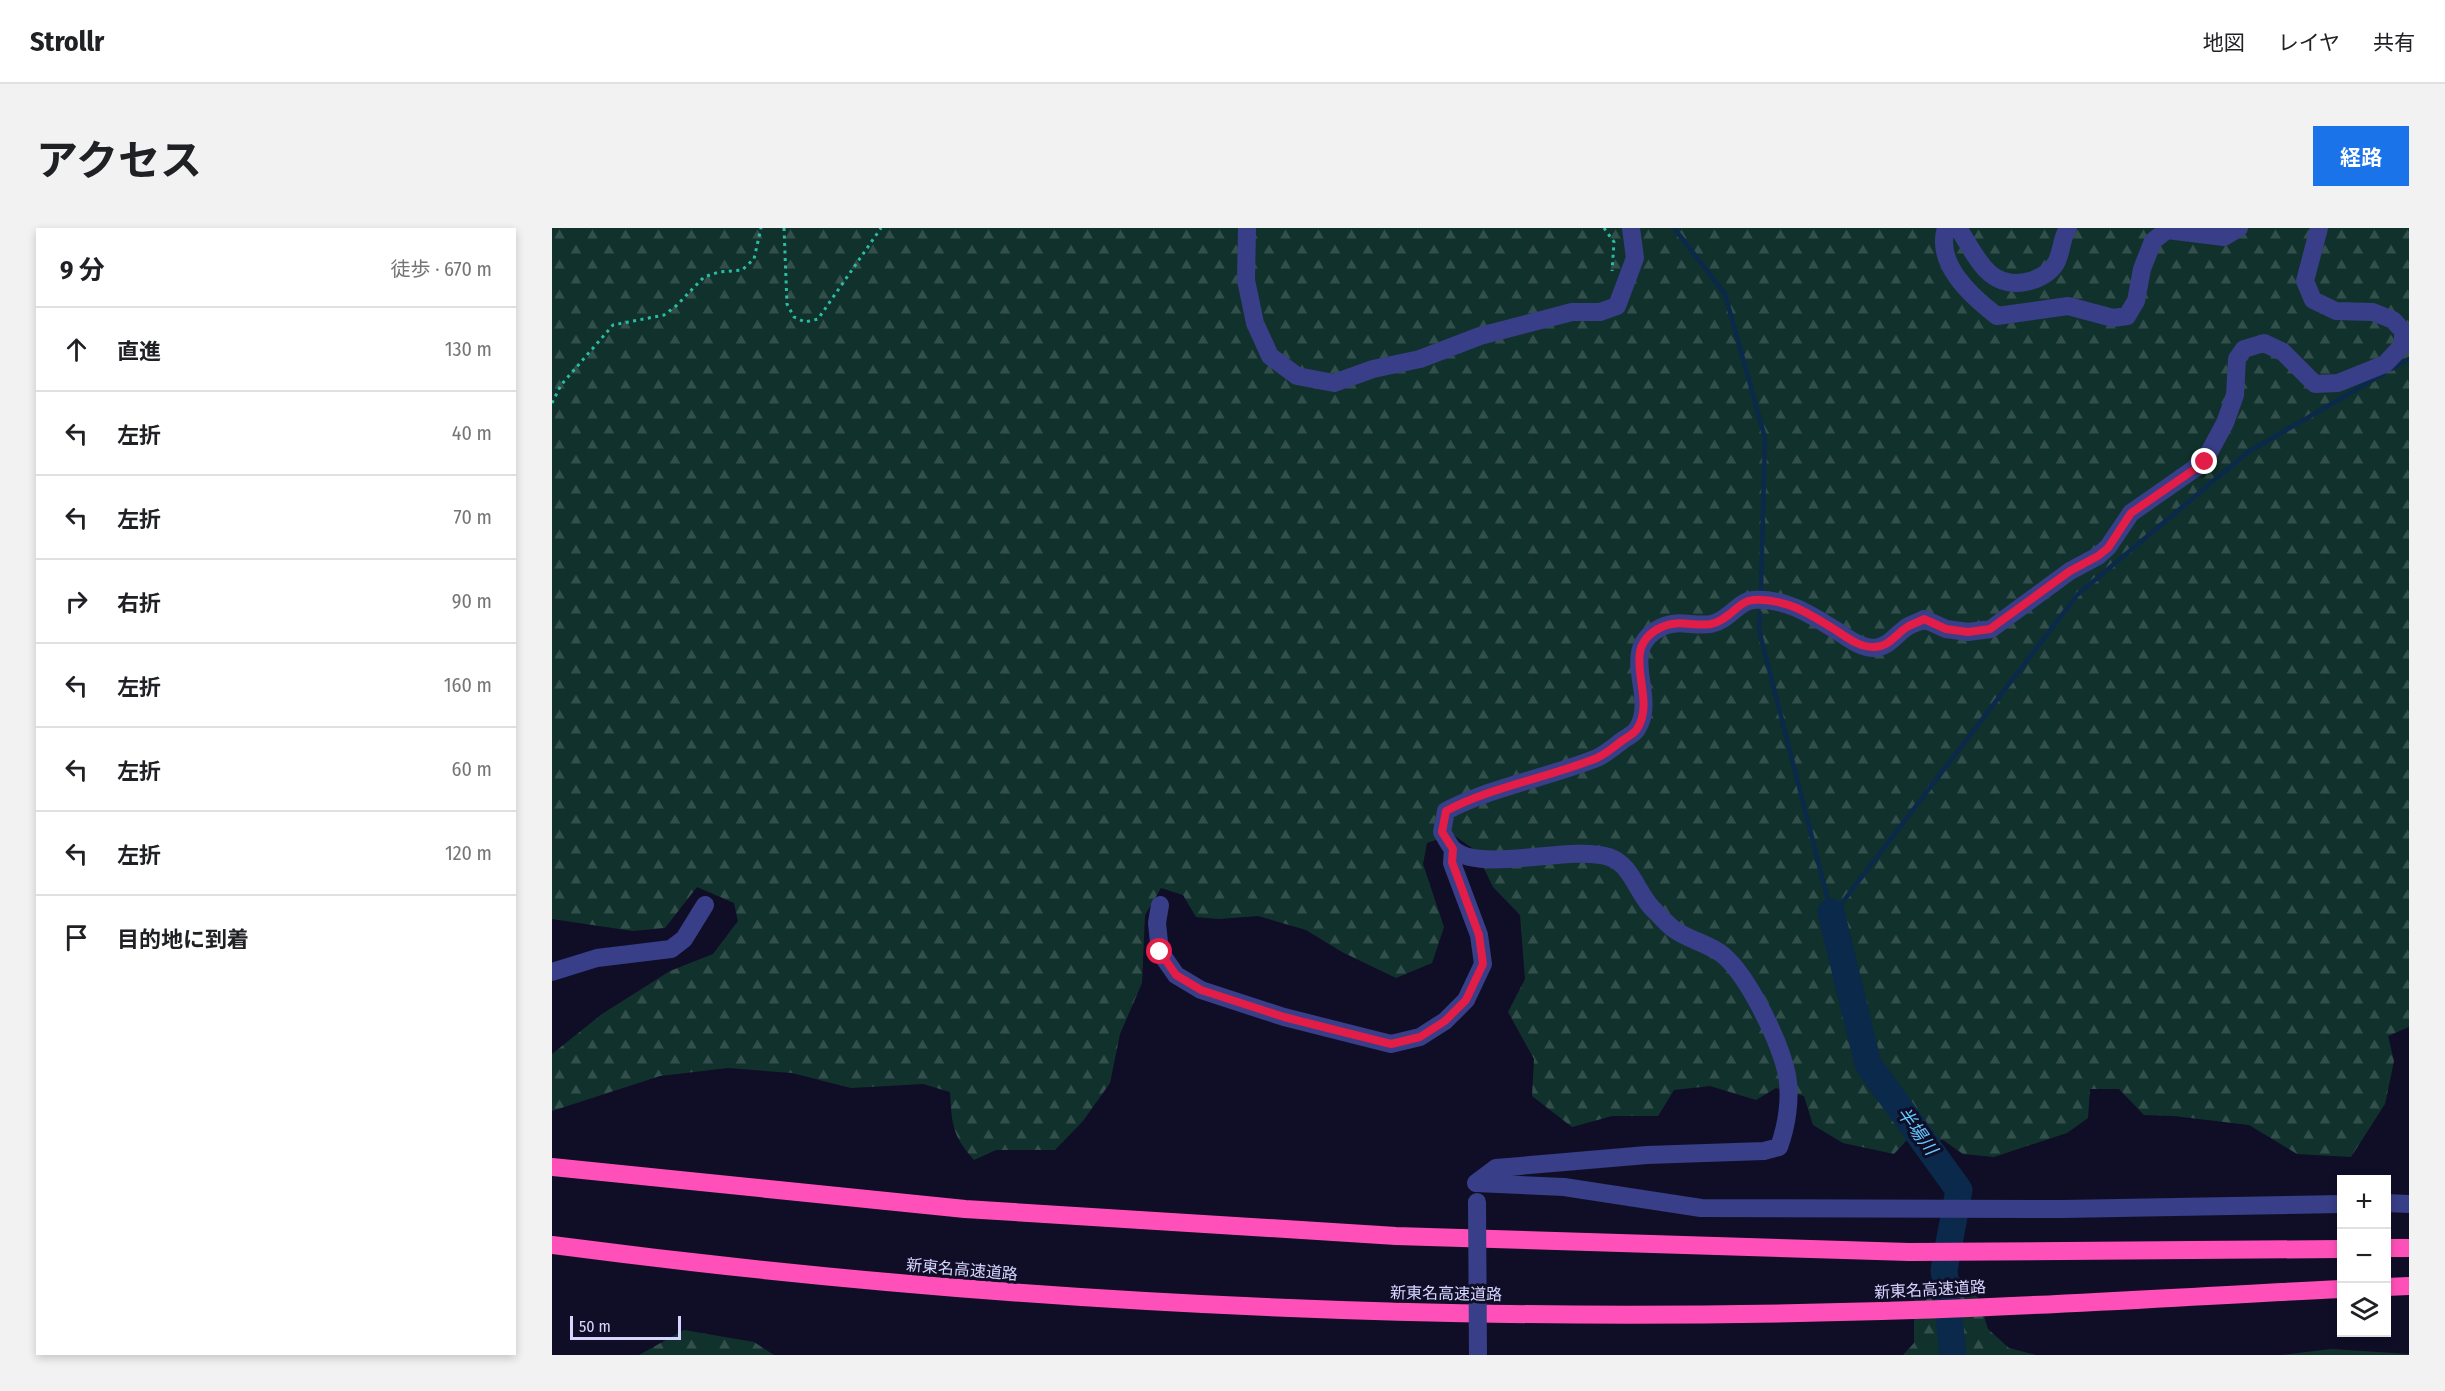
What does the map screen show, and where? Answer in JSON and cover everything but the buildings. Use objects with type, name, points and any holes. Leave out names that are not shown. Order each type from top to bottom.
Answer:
[{"type":"highway","points":[[552,1167],[965,1209],[1396,1236],[1910,1252],[2337,1249]]},
{"type":"highway","name":"新東名高速道路","points":[[552,1245],[643,1257],[953,1289],[1380,1312],[1642,1314],[1883,1311],[2337,1289]]},
{"type":"highway","points":[[2391,1248],[2409,1248]]},
{"type":"highway","points":[[2391,1287],[2409,1286]]},
{"type":"street","points":[[1247,228],[1246,280],[1255,322],[1270,356],[1297,376],[1334,383],[1373,369],[1420,359],[1479,336],[1572,312],[1600,312],[1617,306],[1635,258],[1631,228]]},
{"type":"street","points":[[1946,228],[1943,237],[1946,260],[1975,300],[1997,316],[2068,306],[2113,318],[2127,315],[2136,301],[2142,269],[2153,241],[2167,230],[2224,237],[2239,228]]},
{"type":"street","points":[[1958,228],[1980,265],[2001,282],[2020,284],[2041,278],[2056,262],[2062,236],[2068,228]]},
{"type":"street","points":[[1476,1183],[1496,1168],[1647,1155],[1764,1151],[1779,1147],[1787,1125],[1787,1076],[1771,1030],[1739,970],[1721,953],[1675,930],[1649,906],[1627,868],[1610,857],[1585,852],[1503,859],[1477,858],[1453,849],[1442,832],[1446,811],[1468,799],[1599,758],[1637,730],[1644,712],[1643,688],[1637,663],[1642,643],[1660,627],[1677,622],[1710,624],[1727,619],[1741,605],[1750,600],[1778,600],[1810,613],[1858,645],[1875,648],[1889,643],[1908,627],[1924,619],[1946,629],[1968,632],[1990,629],[2070,571],[2098,556],[2108,548],[2131,513],[2205,462],[2232,404],[2235,395],[2237,359],[2244,349],[2264,343],[2283,352],[2315,384],[2338,383],[2385,364],[2403,345],[2403,331],[2393,320],[2373,312],[2336,311],[2313,300],[2305,281],[2319,228]]},
{"type":"street","points":[[1160,906],[1157,923],[1160,952],[1176,975],[1201,990],[1284,1017],[1391,1044],[1420,1037],[1445,1021],[1466,1000],[1483,964],[1479,935],[1452,862],[1453,849]]},
{"type":"street","points":[[552,972],[597,958],[671,949],[684,939],[705,905]]},
{"type":"street","points":[[1476,1183],[1478,1355]]},
{"type":"street","points":[[1476,1183],[1564,1187],[1701,1208],[1993,1209],[2337,1204]]},
{"type":"street","points":[[2391,1203],[2409,1204]]},
{"type":"path","points":[[552,403],[561,385],[613,325],[664,315],[704,277],[719,272],[742,270],[754,259],[761,228]]},
{"type":"path","points":[[784,228],[787,304],[794,316],[805,322],[818,319],[881,228]]},
{"type":"path","points":[[1604,228],[1614,242],[1611,276]]},
{"type":"green space","points":[[552,228],[2409,228],[2409,1027],[2388,1036],[2394,1061],[2385,1104],[2351,1157],[2297,1154],[2249,1125],[2174,1116],[2144,1115],[2119,1089],[2090,1089],[2088,1118],[2067,1133],[1994,1157],[1963,1154],[1943,1140],[1907,1140],[1894,1154],[1843,1143],[1813,1125],[1804,1096],[1776,1088],[1756,1100],[1710,1086],[1674,1090],[1658,1116],[1612,1116],[1572,1127],[1532,1096],[1534,1059],[1508,1012],[1525,979],[1520,915],[1493,887],[1475,850],[1452,834],[1427,843],[1423,864],[1444,927],[1432,963],[1396,978],[1342,952],[1306,930],[1258,916],[1219,919],[1196,917],[1183,895],[1161,888],[1145,915],[1142,983],[1120,1034],[1110,1083],[1083,1121],[1055,1150],[996,1150],[974,1160],[954,1129],[950,1092],[923,1084],[851,1088],[792,1073],[728,1068],[660,1076],[552,1111],[552,1054],[602,1014],[670,971],[713,954],[738,921],[734,903],[697,887],[665,928],[633,931],[552,919]]},
{"type":"green space","points":[[1960,1277],[1974,1285],[1988,1329],[2009,1348],[2036,1355],[1903,1355],[1914,1343],[1914,1292],[1925,1281]]},
{"type":"green space","points":[[684,1330],[754,1342],[774,1355],[639,1355]]},
{"type":"green space","points":[[2331,1349],[2409,1354],[2409,1355],[2282,1355]]},
{"type":"waterway","points":[[1674,228],[1725,294],[1765,438],[1761,589]]},
{"type":"waterway","points":[[2391,369],[2409,359]]},
{"type":"waterway","points":[[1832,916],[2077,595],[2248,452],[2383,374]]},
{"type":"waterway","points":[[1760,613],[1759,630],[1831,912]]},
{"type":"waterway","name":"半場川","points":[[1831,912],[1868,1064],[1959,1190],[1944,1270],[1953,1355]]},
{"type":"route","points":[[1160,952],[1176,975],[1201,990],[1284,1017],[1391,1044],[1420,1037],[1445,1021],[1466,1000],[1483,964],[1479,935],[1452,862],[1453,849],[1442,832],[1446,811],[1468,799],[1599,758],[1637,730],[1644,712],[1643,688],[1637,663],[1642,643],[1660,627],[1677,622],[1710,624],[1727,619],[1741,605],[1750,600],[1778,600],[1810,613],[1858,645],[1875,648],[1889,643],[1908,627],[1924,619],[1946,629],[1968,632],[1990,629],[2070,571],[2098,556],[2108,548],[2131,513],[2205,462]]}]
